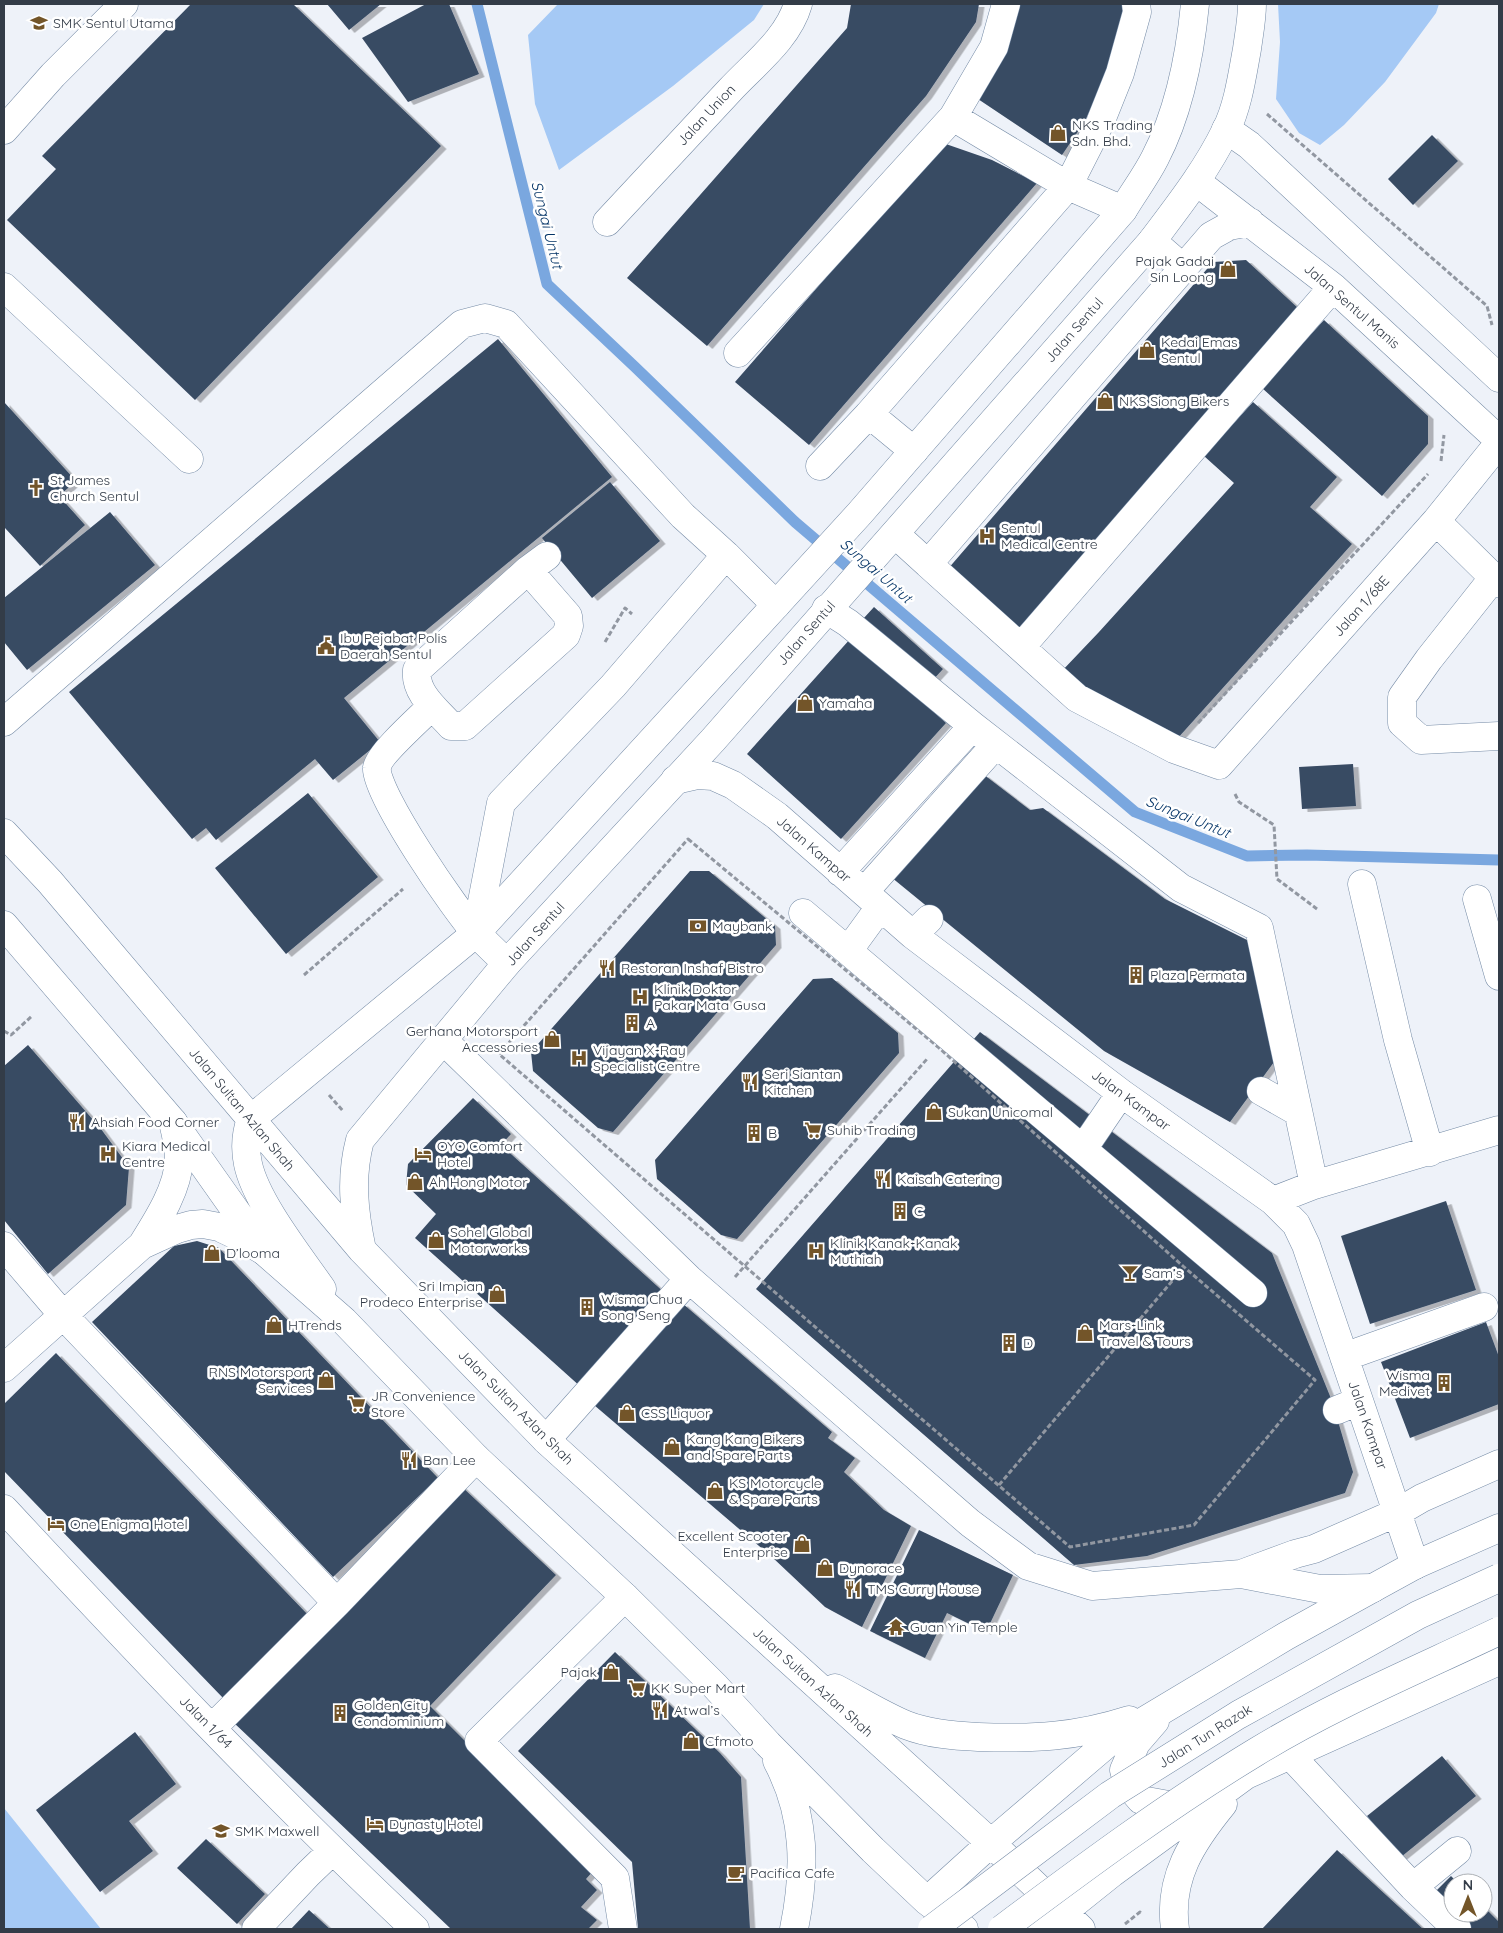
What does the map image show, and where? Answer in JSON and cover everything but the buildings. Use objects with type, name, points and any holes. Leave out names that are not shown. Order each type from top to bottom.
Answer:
[{"type":"main road","points":[[4,130],[53,75],[124,4]]},
{"type":"main road","name":"Jalan Union","points":[[607,222],[750,68],[776,43],[796,12],[798,4]]},
{"type":"main road","points":[[738,353],[953,117],[994,47],[1006,4]]},
{"type":"main road","points":[[820,466],[870,414],[1068,186],[1100,123],[1120,73],[1137,12],[1136,4]]},
{"type":"main road","points":[[344,1321],[273,1218],[253,1182],[247,1154],[247,1131],[251,1119],[476,933],[860,513],[1123,210],[1156,158],[1169,123],[1184,78],[1192,32],[1194,4]]},
{"type":"main road","name":"Jalan Sentul","points":[[362,1250],[356,1221],[353,1191],[354,1170],[360,1140],[507,963],[713,740],[1152,241],[1197,182],[1226,129],[1236,99],[1244,64],[1252,4]]},
{"type":"main road","points":[[953,117],[1068,186],[1123,210]]},
{"type":"main road","points":[[1226,129],[1249,145],[1499,378]]},
{"type":"main road","name":"Jalan Sentul Manis","points":[[1197,182],[1333,287],[1499,442]]},
{"type":"main road","points":[[928,564],[1211,236],[1229,226],[1250,222]]},
{"type":"main road","points":[[1152,241],[1182,268]]},
{"type":"main road","points":[[4,287],[189,459]]},
{"type":"main road","points":[[1021,647],[1333,287]]},
{"type":"main road","points":[[4,722],[462,324],[485,318],[506,324],[683,516],[726,555],[776,605]]},
{"type":"main road","points":[[870,414],[914,451]]},
{"type":"main road","name":"Jalan 1/68E","points":[[1219,765],[1436,521],[1499,442]]},
{"type":"main road","points":[[1436,521],[1497,580],[1429,659],[1402,697],[1402,723],[1421,740],[1499,736]]},
{"type":"main road","points":[[893,536],[928,564],[1077,698],[1174,749],[1219,765]]},
{"type":"main road","points":[[476,933],[501,803],[613,686],[726,555]]},
{"type":"main road","points":[[538,563],[568,616],[569,626],[566,634],[465,726],[452,726],[432,706],[418,688],[417,670],[538,563]]},
{"type":"main road","points":[[830,606],[848,623],[996,744],[1023,775],[1181,888],[1259,928],[1314,1185]]},
{"type":"main road","points":[[432,706],[384,753],[376,767],[380,784],[430,869],[476,933],[507,963]]},
{"type":"main road","points":[[840,872],[973,726]]},
{"type":"main road","points":[[848,951],[872,899],[996,744]]},
{"type":"main road","name":"Jalan Kampar","points":[[675,780],[697,775],[713,776],[733,785],[776,816],[872,899],[921,927],[1121,1093],[1272,1201],[1296,1224],[1306,1245],[1344,1357],[1348,1406],[1398,1512],[1415,1565]]},
{"type":"main road","name":"Jalan Sultan Azlan Shah","points":[[4,832],[50,882],[362,1250],[546,1440],[991,1843],[1072,1921]]},
{"type":"main road","points":[[1362,884],[1398,1040],[1430,1152]]},
{"type":"main road","points":[[1477,899],[1499,976]]},
{"type":"main road","points":[[803,913],[848,951],[943,1041],[1083,1149],[1193,1258],[1253,1293]]},
{"type":"main road","points":[[4,925],[173,1122],[264,1252]]},
{"type":"main road","points":[[443,1040],[689,1279],[970,1523],[1028,1566],[1092,1586],[1241,1574],[1314,1549],[1499,1464]]},
{"type":"main road","points":[[1260,1091],[1298,1112]]},
{"type":"main road","points":[[1083,1149],[1121,1093]]},
{"type":"main road","points":[[4,1368],[142,1245],[164,1210],[177,1173],[179,1161],[173,1122]]},
{"type":"main road","points":[[1272,1201],[1314,1185],[1499,1130]]},
{"type":"main road","points":[[142,1245],[177,1229],[203,1224],[229,1231],[264,1252],[344,1321],[476,1458],[625,1597],[715,1686],[768,1744],[866,1843],[927,1901],[964,1929]]},
{"type":"main road","points":[[4,1246],[63,1315],[337,1604]]},
{"type":"main road","points":[[546,1440],[689,1279]]},
{"type":"main road","points":[[1344,1357],[1484,1307]]},
{"type":"main road","points":[[212,1728],[337,1604],[476,1458]]},
{"type":"main road","name":"Jalan 1/64","points":[[4,1509],[145,1661],[332,1851],[415,1929]]},
{"type":"main road","points":[[927,1901],[991,1843],[1109,1742],[1286,1636],[1373,1588],[1415,1565],[1499,1528]]},
{"type":"main road","points":[[1241,1574],[1320,1589],[1373,1588]]},
{"type":"main road","name":"Jalan Tun Razak","points":[[932,1929],[1110,1795],[1230,1720],[1418,1615],[1499,1578]]},
{"type":"main road","points":[[623,1929],[615,1878],[479,1741],[625,1597]]},
{"type":"main road","points":[[1002,1929],[1139,1827],[1256,1752],[1339,1706],[1499,1631]]},
{"type":"main road","points":[[1166,1708],[1136,1743],[1124,1770],[1128,1786],[1141,1800],[1174,1806],[1207,1794],[1499,1661]]},
{"type":"main road","points":[[800,1670],[906,1725],[936,1734],[1022,1739],[1055,1736],[1103,1728],[1166,1708]]},
{"type":"main road","points":[[768,1744],[783,1773],[794,1804],[800,1837],[802,1875],[794,1929]]},
{"type":"main road","points":[[1290,1756],[1414,1888],[1457,1929]]},
{"type":"main road","points":[[1042,1929],[1072,1921],[1115,1871],[1246,1775]]},
{"type":"main road","points":[[1175,1929],[1174,1894],[1182,1866],[1199,1833],[1246,1775]]},
{"type":"main road","points":[[1414,1888],[1457,1850]]},
{"type":"main road","points":[[256,1929],[332,1851]]},
{"type":"path","points":[[1268,105],[1267,114],[1487,306],[1492,326]]},
{"type":"path","points":[[1435,467],[1442,460],[1444,434]]},
{"type":"path","points":[[1174,749],[1429,474]]},
{"type":"path","points":[[1219,765],[1239,802],[1274,825],[1277,879],[1318,909]]},
{"type":"path","points":[[730,1283],[746,1265],[943,1041],[688,839],[500,1054],[746,1265],[1070,1547],[1194,1525],[1315,1380],[1193,1258],[999,1485]]},
{"type":"path","points":[[304,975],[412,881],[430,869]]},
{"type":"path","points":[[4,1031],[11,1036],[32,1016]]},
{"type":"path","points":[[328,1095],[347,1115]]},
{"type":"shaded area","points":[[558,4],[764,4],[754,20],[673,86],[559,170],[535,104],[528,35]]},
{"type":"shaded area","points":[[1278,4],[1439,4],[1436,13],[1385,82],[1344,125],[1320,145],[1299,133],[1276,99],[1280,42]]},
{"type":"shaded area","points":[[4,1808],[101,1929],[4,1929]]},
{"type":"waterway","name":"Sungai Untut","points":[[477,4],[547,284],[795,522],[1135,812],[1247,856],[1307,855],[1499,860]]},
{"type":"place","name":"SMK Sentul Utama","points":[[39,23]]},
{"type":"place","name":"NKS Trading Sdn. Bhd.","points":[[1058,133]]},
{"type":"place","name":"Pajak Gadai Sin Loong","points":[[1228,269]]},
{"type":"place","name":"Kedai Emas Sentul","points":[[1147,350]]},
{"type":"place","name":"NKS Siong Bikers","points":[[1105,401]]},
{"type":"place","name":"St James Church Sentul","points":[[36,488]]},
{"type":"place","name":"Sentul Medical Centre","points":[[987,536]]},
{"type":"place","name":"Ibu Pejabat Polis Daerah Sentul","points":[[326,646]]},
{"type":"place","name":"Yamaha","points":[[805,703]]},
{"type":"place","name":"Maybank","points":[[698,926]]},
{"type":"place","name":"Restoran Inshaf Bistro","points":[[607,968]]},
{"type":"place","name":"Plaza Permata","points":[[1136,975]]},
{"type":"place","name":"Klinik Doktor Pakar Mata Gusa","points":[[640,997]]},
{"type":"place","name":"A","points":[[632,1023]]},
{"type":"place","name":"Gerhana Motorsport Accessories","points":[[552,1039]]},
{"type":"place","name":"Vijayan X-Ray Specialist Centre","points":[[579,1058]]},
{"type":"place","name":"Seri Siantan Kitchen","points":[[750,1082]]},
{"type":"place","name":"Sukan Unicomal","points":[[934,1112]]},
{"type":"place","name":"Ahsiah Food Corner","points":[[77,1122]]},
{"type":"place","name":"Suhib Trading","points":[[813,1130]]},
{"type":"place","name":"B","points":[[754,1133]]},
{"type":"place","name":"Kiara Medical Centre","points":[[108,1154]]},
{"type":"place","name":"OYO Comfort Hotel","points":[[423,1154]]},
{"type":"place","name":"Kaisah Catering","points":[[883,1179]]},
{"type":"place","name":"Ah Hong Motor","points":[[415,1182]]},
{"type":"place","name":"C","points":[[900,1211]]},
{"type":"place","name":"Sohel Global Motorworks","points":[[436,1240]]},
{"type":"place","name":"Klinik Kanak-Kanak Muthiah","points":[[816,1251]]},
{"type":"place","name":"D’looma","points":[[212,1253]]},
{"type":"place","name":"Sam’s","points":[[1130,1273]]},
{"type":"place","name":"Sri Impian Prodeco Enterprise","points":[[497,1294]]},
{"type":"place","name":"Wisma Chua Song Seng","points":[[587,1307]]},
{"type":"place","name":"HTrends","points":[[274,1325]]},
{"type":"place","name":"Mars-Link Travel & Tours","points":[[1085,1333]]},
{"type":"place","name":"D","points":[[1009,1343]]},
{"type":"place","name":"RNS Motorsport Services","points":[[326,1380]]},
{"type":"place","name":"Wisma Medivet","points":[[1444,1383]]},
{"type":"place","name":"JR Convenience Store","points":[[357,1404]]},
{"type":"place","name":"CSS Liquor","points":[[627,1413]]},
{"type":"place","name":"Kang Kang Bikers and Spare Parts","points":[[672,1447]]},
{"type":"place","name":"Ban Lee","points":[[409,1460]]},
{"type":"place","name":"KS Motorcycle & Spare Parts","points":[[715,1491]]},
{"type":"place","name":"One Enigma Hotel","points":[[56,1524]]},
{"type":"place","name":"Excellent Scooter Enterprise","points":[[802,1544]]},
{"type":"place","name":"Dynorace","points":[[825,1568]]},
{"type":"place","name":"TMS Curry House","points":[[853,1589]]},
{"type":"place","name":"Guan Yin Temple","points":[[896,1627]]},
{"type":"place","name":"Pajak","points":[[611,1672]]},
{"type":"place","name":"KK Super Mart","points":[[637,1688]]},
{"type":"place","name":"Atwal’s","points":[[660,1710]]},
{"type":"place","name":"Golden City Condominium","points":[[340,1713]]},
{"type":"place","name":"Cfmoto","points":[[691,1741]]},
{"type":"place","name":"Dynasty Hotel","points":[[375,1824]]},
{"type":"place","name":"SMK Maxwell","points":[[221,1831]]},
{"type":"place","name":"Pacifica Cafe","points":[[736,1873]]}]
